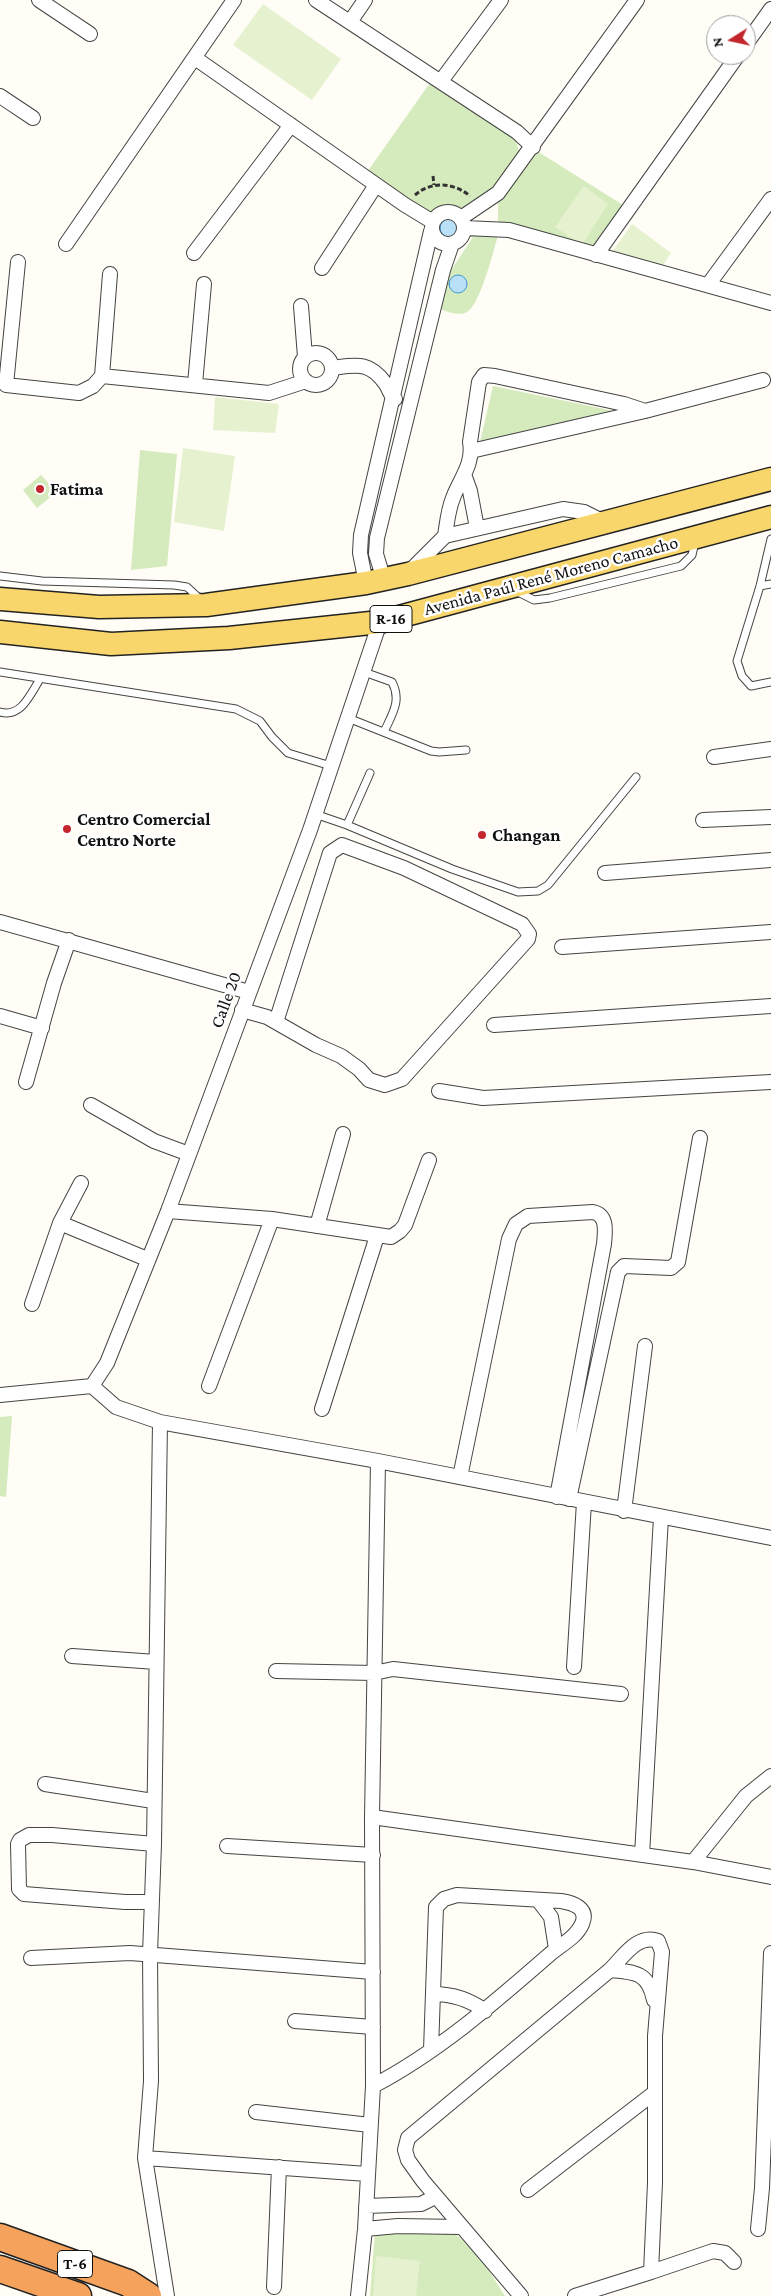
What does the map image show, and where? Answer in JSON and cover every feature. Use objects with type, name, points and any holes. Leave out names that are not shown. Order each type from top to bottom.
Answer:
[{"type":"highway","name":"T-6","points":[[0,2237],[128,2284],[148,2296]]},
{"type":"highway","name":"T-6","points":[[0,2269],[78,2296]]},
{"type":"main road","name":"R-16","points":[[0,599],[99,607],[206,605],[375,581],[771,479]]},
{"type":"main road","name":"Avenida Paúl René Moreno Camacho","points":[[0,632],[111,644],[229,638],[380,622],[771,517]]},
{"type":"street","points":[[39,0],[90,34]]},
{"type":"street","points":[[66,244],[234,0]]},
{"type":"street","points":[[316,0],[517,132],[533,147]]},
{"type":"street","points":[[350,22],[365,0]]},
{"type":"street","points":[[441,81],[501,0]]},
{"type":"street","points":[[375,581],[377,538],[443,270],[452,244],[463,236],[463,223],[480,205],[498,193],[533,147],[637,0]]},
{"type":"street","points":[[756,30],[771,9]]},
{"type":"street","points":[[194,58],[406,206],[432,226],[441,243],[452,244]]},
{"type":"street","points":[[596,255],[731,65]]},
{"type":"street","points":[[0,96],[33,118]]},
{"type":"street","points":[[194,254],[291,125]]},
{"type":"street","points":[[322,268],[376,185]]},
{"type":"street","points":[[708,285],[771,199]]},
{"type":"street","points":[[375,581],[360,553],[361,535],[432,226],[438,215],[450,211],[463,223],[509,230],[771,302]]},
{"type":"street","points":[[18,262],[6,385],[79,393],[93,386],[102,376],[110,274]]},
{"type":"street","points":[[195,384],[204,284]]},
{"type":"street","points":[[301,306],[305,357]]},
{"type":"street","points":[[313,353],[322,354],[330,359],[332,368],[330,377],[323,384],[314,385],[306,381],[301,374],[300,365],[305,357],[313,353]]},
{"type":"street","points":[[332,368],[357,364],[372,369],[386,384],[393,398],[410,406]]},
{"type":"street","points":[[445,536],[453,497],[465,477],[471,451],[470,442],[479,382],[484,375],[624,404],[645,411]]},
{"type":"street","points":[[102,376],[269,393],[306,381]]},
{"type":"street","points":[[471,451],[645,411],[763,380]]},
{"type":"street","points":[[465,477],[470,491],[477,528]]},
{"type":"street","points":[[408,574],[445,536],[563,509],[584,512],[604,522]]},
{"type":"street","name":"Calle 20","points":[[92,1386],[107,1363],[147,1259],[168,1211],[315,814],[380,622]]},
{"type":"street","points":[[714,757],[771,749]]},
{"type":"street","points":[[703,820],[771,817]]},
{"type":"street","points":[[242,1010],[267,1017],[316,1045],[341,1056],[359,1069],[369,1080],[385,1085],[402,1079],[528,939],[529,934],[522,924],[430,880],[404,868],[342,845],[330,853],[276,1022]]},
{"type":"street","points":[[605,873],[771,860]]},
{"type":"street","points":[[0,922],[70,940],[249,992]]},
{"type":"street","points":[[562,947],[771,932]]},
{"type":"street","points":[[26,1082],[54,983],[70,940]]},
{"type":"street","points":[[494,1024],[771,1006]]},
{"type":"street","points":[[0,1016],[42,1028]]},
{"type":"street","points":[[439,1092],[483,1098],[771,1082]]},
{"type":"street","points":[[91,1105],[154,1140],[189,1154]]},
{"type":"street","points":[[317,1226],[343,1134]]},
{"type":"street","points":[[563,1498],[618,1272],[624,1266],[671,1268],[678,1262],[700,1138]]},
{"type":"street","points":[[168,1211],[272,1219],[391,1237],[400,1231],[405,1224],[429,1160]]},
{"type":"street","points":[[32,1304],[60,1223],[81,1183]]},
{"type":"street","points":[[460,1477],[509,1239],[516,1224],[528,1216],[598,1213],[604,1220],[604,1244],[563,1498]]},
{"type":"street","points":[[209,1386],[272,1219]]},
{"type":"street","points":[[60,1223],[147,1259]]},
{"type":"street","points":[[322,1409],[376,1236]]},
{"type":"street","points":[[624,1511],[645,1346]]},
{"type":"street","points":[[0,1395],[92,1386],[116,1407],[160,1422],[378,1460],[624,1511],[771,1538]]},
{"type":"street","points":[[160,1422],[154,1844],[150,1954],[150,2081],[146,2158],[167,2296]]},
{"type":"street","points":[[358,2296],[365,2229],[373,2086],[372,1817],[378,1460]]},
{"type":"street","points":[[574,1667],[584,1502]]},
{"type":"street","points":[[642,1855],[661,1517]]},
{"type":"street","points":[[72,1656],[156,1662]]},
{"type":"street","points":[[276,1671],[374,1673],[393,1668],[621,1694]]},
{"type":"street","points":[[693,1862],[746,1796],[771,1776]]},
{"type":"street","points":[[45,1784],[154,1801]]},
{"type":"street","points":[[372,1817],[693,1862],[771,1877]]},
{"type":"street","points":[[152,1902],[125,1902],[24,1894],[20,1889],[18,1844],[24,1837],[37,1835],[154,1844]]},
{"type":"street","points":[[227,1846],[373,1855]]},
{"type":"street","points":[[373,2086],[404,2070],[485,2011],[556,1949],[575,1935],[583,1923],[584,1915],[580,1908],[572,1903],[538,1900],[457,1895],[444,1899],[436,1907],[431,2050]]},
{"type":"street","points":[[538,1900],[551,1917],[556,1949]]},
{"type":"street","points":[[521,2296],[473,2238],[460,2227],[435,2197],[408,2160],[405,2150],[408,2138],[610,1970],[641,1940],[649,1938],[658,1941],[662,1952],[657,2010],[654,2093],[655,2183],[652,2272]]},
{"type":"street","points":[[30,1958],[130,1953],[373,1972]]},
{"type":"street","points":[[758,2229],[766,2189],[771,1953]]},
{"type":"street","points":[[610,1970],[641,1975],[651,1985],[657,2010]]},
{"type":"street","points":[[433,1994],[448,1994],[471,2001],[485,2011]]},
{"type":"street","points":[[295,2021],[373,2027]]},
{"type":"street","points":[[528,2190],[654,2093]]},
{"type":"street","points":[[256,2112],[370,2125]]},
{"type":"street","points":[[146,2158],[279,2166],[367,2174]]},
{"type":"street","points":[[274,2287],[279,2166]]},
{"type":"street","points":[[366,2206],[421,2204],[435,2197]]},
{"type":"street","points":[[365,2229],[398,2226],[460,2227]]},
{"type":"street","points":[[575,2296],[713,2251],[725,2253],[734,2262]]},
{"type":"lane","points":[[770,543],[760,586],[737,661],[742,676],[751,686],[771,682]]},
{"type":"lane","points":[[0,576],[42,581],[174,585],[187,587],[206,605]]},
{"type":"lane","points":[[760,586],[771,584]]},
{"type":"lane","points":[[0,672],[236,709],[260,721],[272,737],[288,753],[332,766]]},
{"type":"lane","points":[[364,672],[392,682],[397,692],[396,703],[384,732]]},
{"type":"lane","points":[[0,712],[10,715],[19,711],[40,679]]},
{"type":"lane","points":[[348,718],[439,752],[466,750]]},
{"type":"lane","points":[[347,825],[370,773]]},
{"type":"lane","points":[[315,814],[347,825],[452,869],[518,892],[538,891],[548,885],[636,777]]},
{"type":"path","points":[[433,176],[434,185]]},
{"type":"path","points":[[406,206],[420,191],[434,185],[457,188],[480,205]]},
{"type":"green space","points":[[263,4],[341,59],[312,100],[233,45]]},
{"type":"green space","points":[[432,80],[514,135],[521,157],[496,189],[462,213],[446,210],[439,212],[432,218],[365,175]]},
{"type":"green space","points":[[537,151],[626,207],[593,254],[498,223],[498,199]]},
{"type":"green space","points":[[584,186],[608,204],[582,245],[555,227]]},
{"type":"green space","points":[[632,224],[671,253],[662,267],[612,252]]},
{"type":"green space","points":[[477,231],[499,232],[486,277],[476,301],[471,309],[462,314],[435,308],[442,284]]},
{"type":"green space","points":[[493,386],[614,411],[480,442]]},
{"type":"green space","points":[[215,397],[279,404],[275,433],[213,430]]},
{"type":"green space","points":[[183,448],[235,456],[224,531],[174,522]]},
{"type":"green space","points":[[140,450],[177,454],[167,566],[131,570]]},
{"type":"green space","points":[[41,475],[57,492],[37,508],[23,490]]},
{"type":"green space","points":[[12,1416],[6,1497],[0,1496],[0,1417]]},
{"type":"green space","points":[[375,2232],[454,2233],[477,2252],[505,2296],[370,2296]]},
{"type":"green space","points":[[376,2256],[420,2261],[416,2296],[373,2296]]},
{"type":"water","points":[[445,219],[453,219],[458,224],[456,235],[445,237],[440,232],[440,224]]},
{"type":"water","points":[[454,275],[462,275],[467,280],[465,291],[454,293],[449,288],[449,280]]},
{"type":"place","name":"Fatima","points":[[40,489]]},
{"type":"place","name":"Centro Comercial Centro Norte","points":[[67,829]]},
{"type":"place","name":"Changan","points":[[482,835]]}]
